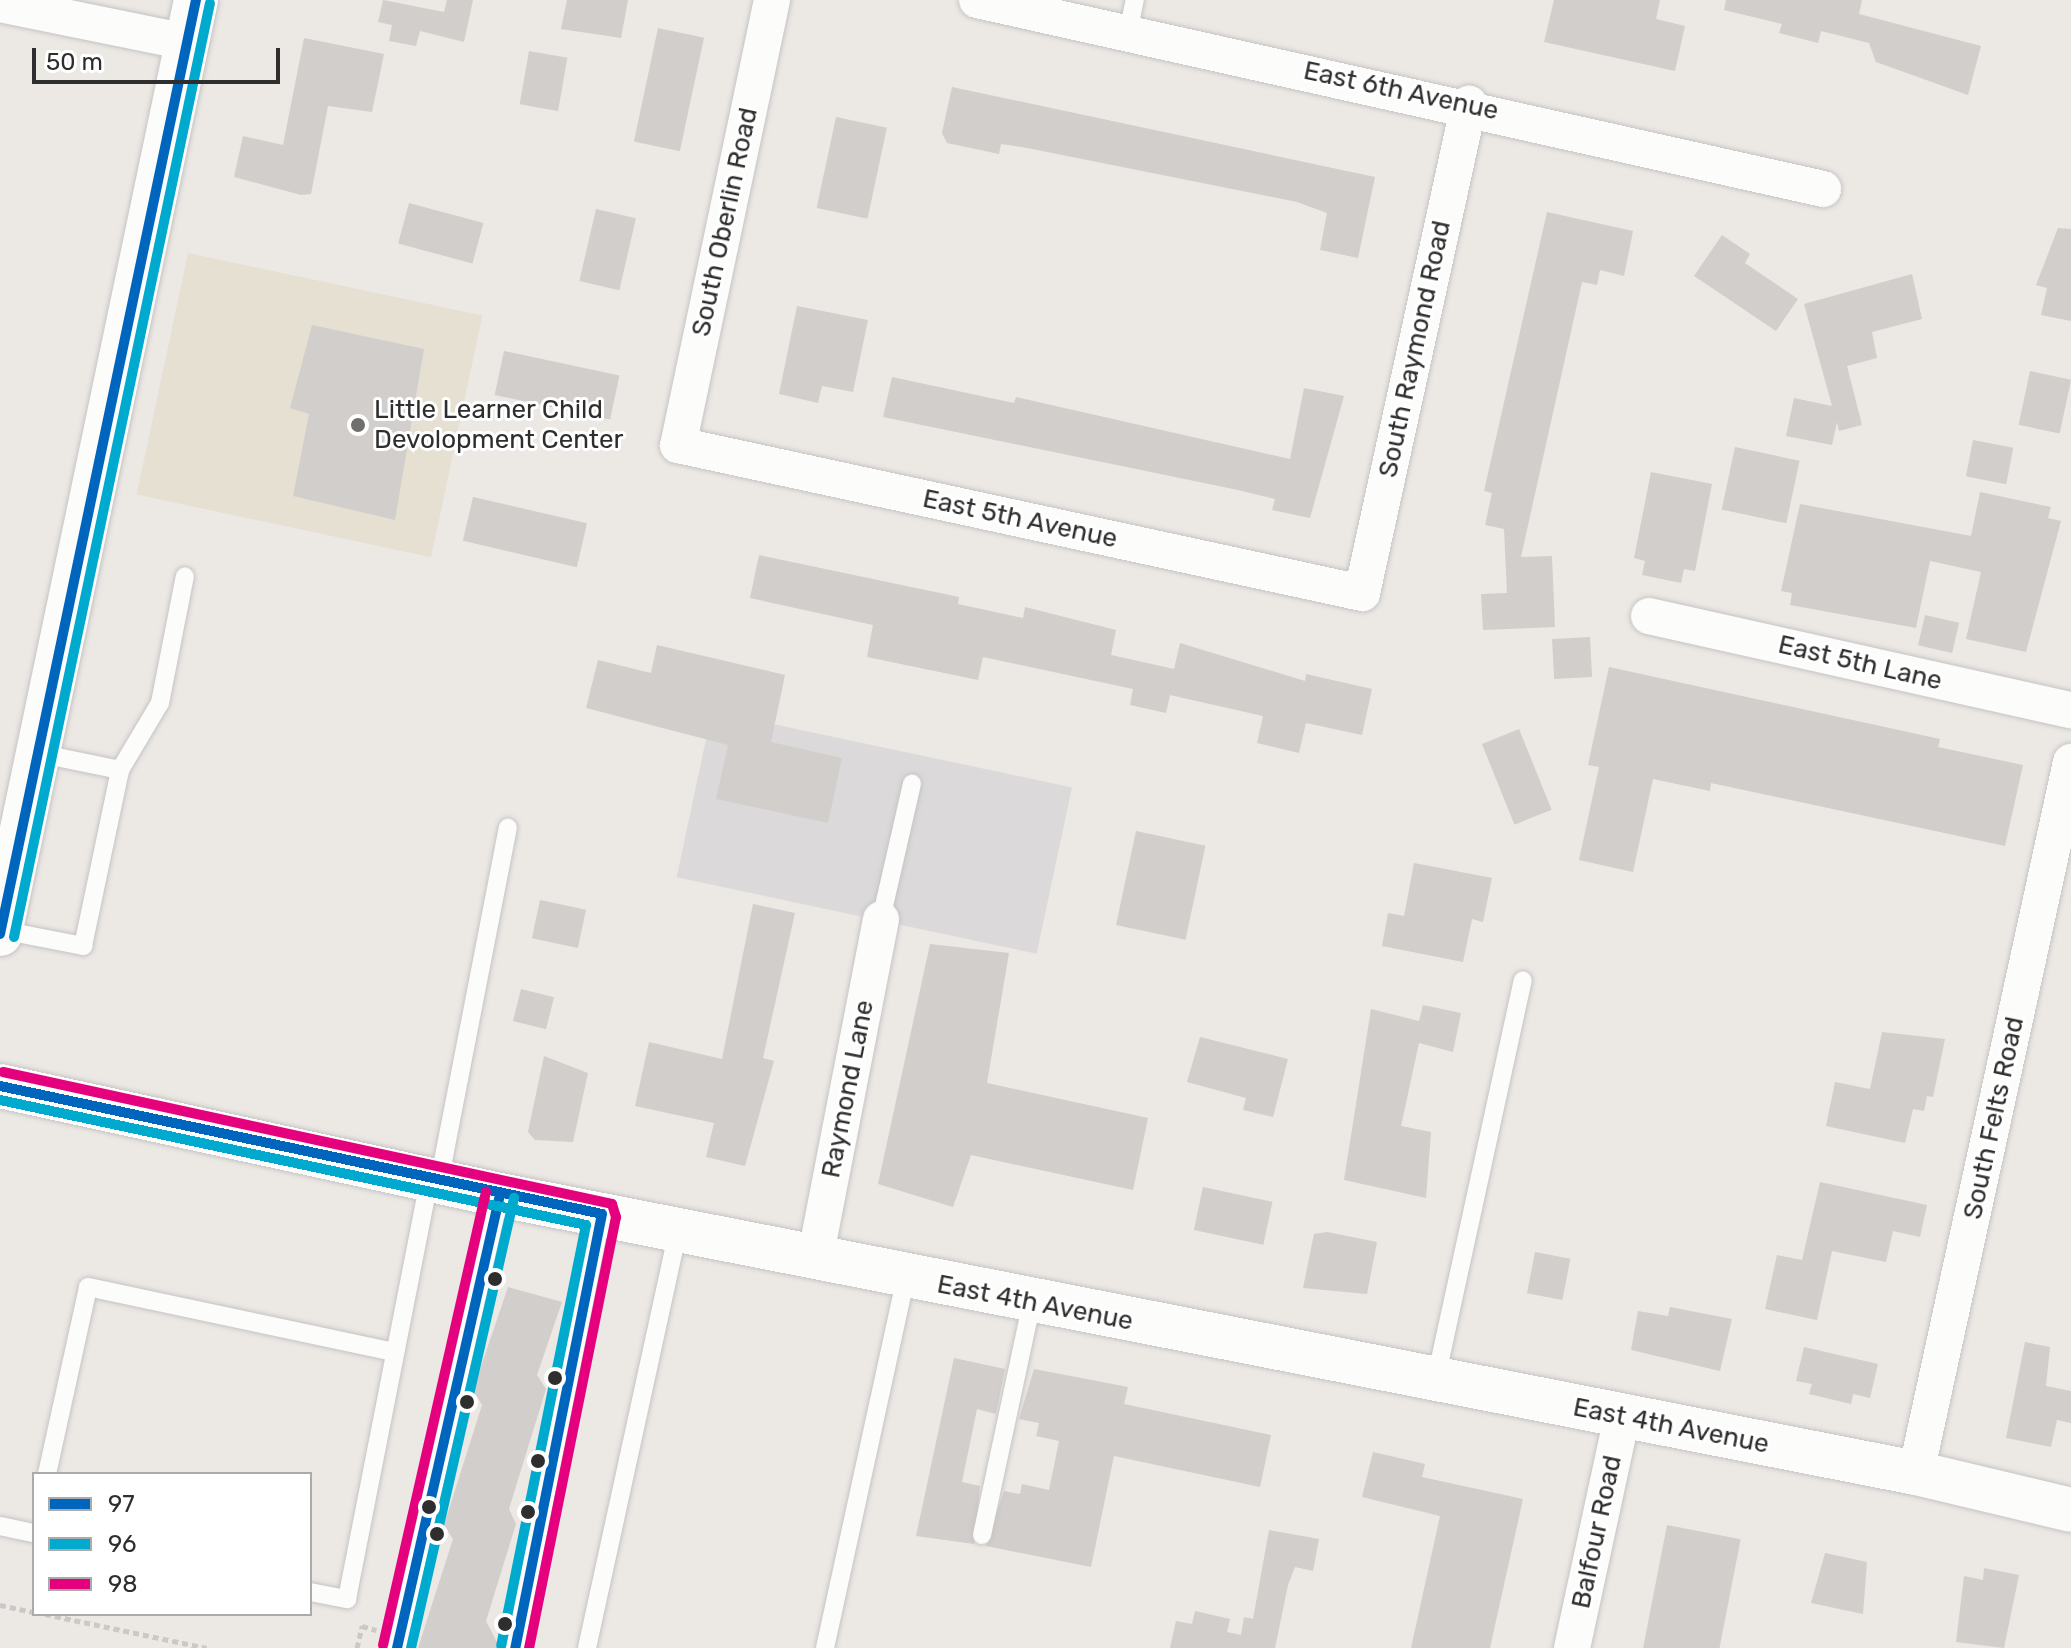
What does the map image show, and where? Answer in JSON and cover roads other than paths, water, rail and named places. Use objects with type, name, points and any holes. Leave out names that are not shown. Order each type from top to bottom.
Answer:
[{"type":"street","points":[[0,932],[196,0]]},
{"type":"street","name":"South Oberlin Road","points":[[678,445],[772,0]]},
{"type":"street","name":"East 6th Avenue","points":[[977,0],[1132,16],[1469,104],[1823,189]]},
{"type":"street","points":[[0,4],[187,42]]},
{"type":"street","name":"South Raymond Road","points":[[1362,593],[1469,104]]},
{"type":"street","name":"East 5th Avenue","points":[[678,445],[1362,593]]},
{"type":"street","name":"East 5th Lane","points":[[1649,616],[2071,710]]},
{"type":"street","name":"South Felts Road","points":[[1916,1473],[2071,762]]},
{"type":"street","name":"Raymond Lane","points":[[815,1259],[881,919]]},
{"type":"street","name":"East 4th Avenue","points":[[0,1086],[500,1195],[906,1278],[1916,1473],[2071,1510]]},
{"type":"street","name":"Balfour Road","points":[[1572,1648],[1622,1416]]},
{"type":"lane","points":[[0,932],[83,946],[120,770],[160,703],[185,576]]},
{"type":"lane","points":[[37,753],[120,770]]},
{"type":"lane","points":[[881,919],[912,784]]},
{"type":"lane","points":[[312,1592],[347,1599],[395,1352],[508,828]]},
{"type":"lane","points":[[1435,1381],[1523,980]]},
{"type":"lane","points":[[397,1648],[500,1195]]},
{"type":"lane","points":[[515,1648],[602,1214]]},
{"type":"lane","points":[[587,1648],[678,1230]]},
{"type":"lane","points":[[825,1648],[906,1278]]},
{"type":"lane","points":[[47,1472],[88,1287],[395,1352]]},
{"type":"lane","points":[[982,1535],[1032,1302]]},
{"type":"lane","points":[[0,1526],[32,1533]]},
{"type":"place","name":"Little Learner Child Devolopment Center","points":[[358,425]]}]
